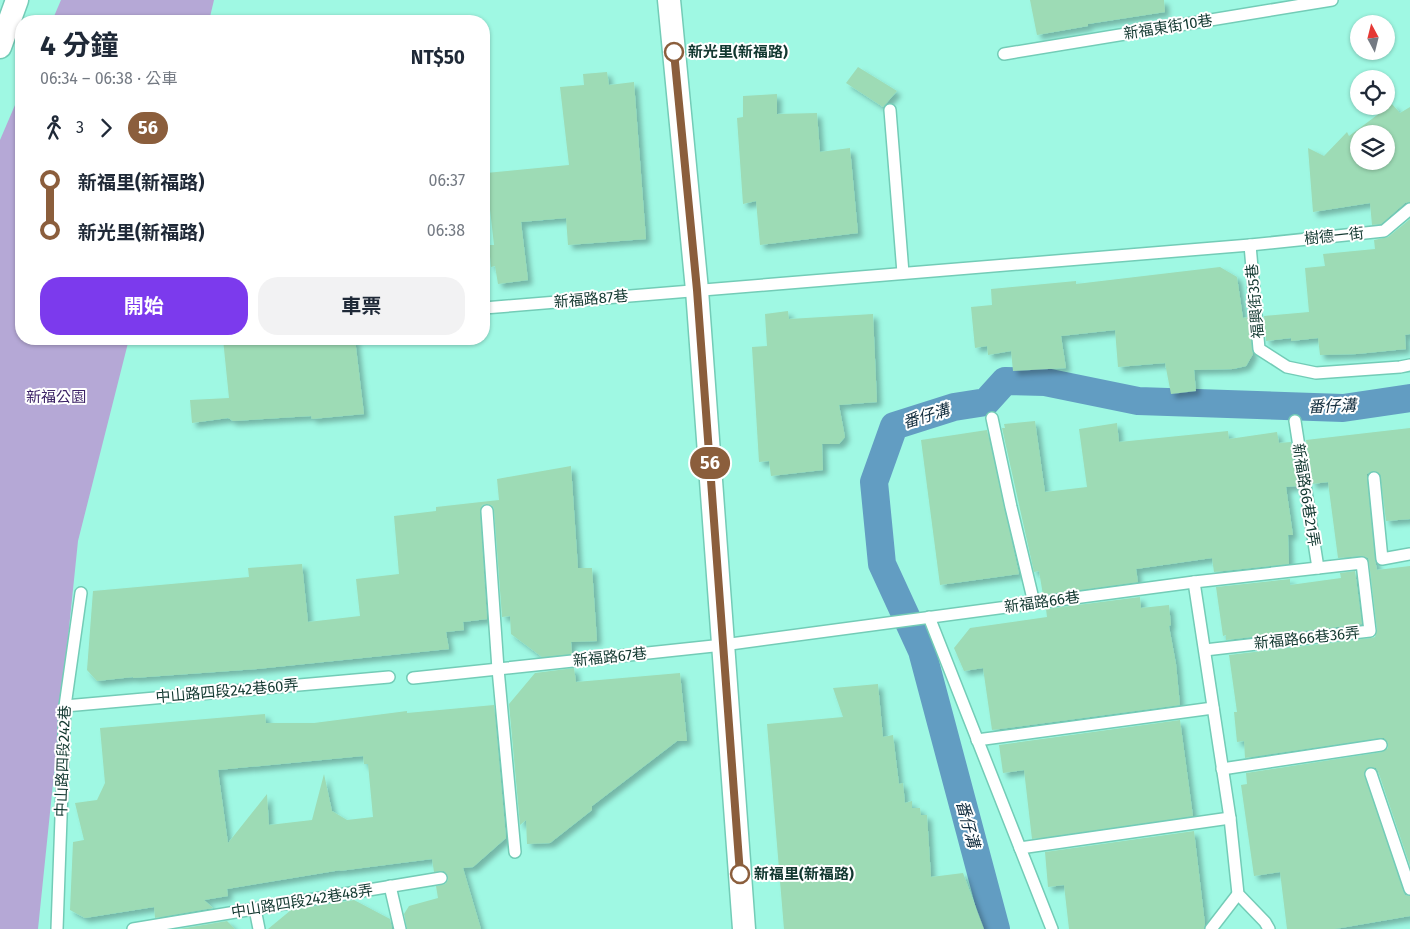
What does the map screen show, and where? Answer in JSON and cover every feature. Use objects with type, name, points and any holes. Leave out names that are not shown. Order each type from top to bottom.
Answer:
[{"type":"street","points":[[0,47],[18,0]]},
{"type":"street","points":[[670,0],[697,290],[744,929]]},
{"type":"lane","name":"新福東街10巷","points":[[1004,54],[1332,0]]},
{"type":"lane","points":[[890,110],[903,273]]},
{"type":"lane","name":"樹德一街","points":[[903,273],[1250,245],[1384,231],[1410,209]]},
{"type":"lane","name":"福興街35巷","points":[[1250,245],[1260,349],[1287,367],[1316,373],[1410,365]]},
{"type":"lane","name":"新福路87巷","points":[[490,307],[903,273]]},
{"type":"lane","points":[[992,418],[1034,603]]},
{"type":"lane","name":"新福路66巷21弄","points":[[1295,421],[1318,568]]},
{"type":"lane","points":[[1374,478],[1382,559],[1410,554]]},
{"type":"lane","points":[[488,511],[498,669],[515,852]]},
{"type":"lane","name":"新福路66巷","points":[[723,645],[1194,582],[1362,563]]},
{"type":"lane","name":"新福路66巷36弄","points":[[1205,650],[1370,631],[1362,563]]},
{"type":"lane","points":[[1194,582],[1230,818],[1238,894],[1265,922],[1269,929]]},
{"type":"lane","name":"中山路四段242巷","points":[[57,929],[65,706],[81,593]]},
{"type":"lane","points":[[929,617],[1052,929]]},
{"type":"lane","name":"新福路67巷","points":[[413,678],[723,645]]},
{"type":"lane","name":"中山路四段242巷60弄","points":[[65,706],[389,677]]},
{"type":"lane","points":[[977,740],[1213,708]]},
{"type":"lane","points":[[1222,768],[1381,745]]},
{"type":"lane","points":[[1371,774],[1410,889]]},
{"type":"lane","points":[[1020,848],[1230,818]]},
{"type":"lane","name":"中山路四段242巷48弄","points":[[133,929],[441,878]]},
{"type":"lane","points":[[390,886],[400,929]]},
{"type":"lane","points":[[1211,929],[1238,894]]},
{"type":"lane","points":[[255,909],[259,929]]},
{"type":"green space","points":[[61,0],[214,0],[210,15],[55,15]]},
{"type":"green space","name":"新福公園","points":[[15,105],[15,345],[127,345],[78,541],[38,929],[0,929],[0,140]]},
{"type":"building","points":[[1030,0],[1164,0],[1165,12],[1088,24],[1088,26],[1037,35]]},
{"type":"building","points":[[858,67],[897,91],[883,107],[846,83]]},
{"type":"building","points":[[607,72],[609,85],[634,82],[646,239],[568,245],[566,218],[521,222],[528,280],[498,284],[495,266],[491,267],[490,256],[490,245],[494,245],[490,209],[490,173],[569,165],[560,87],[584,85],[583,74]]},
{"type":"building","points":[[777,94],[777,114],[817,113],[820,152],[850,148],[858,233],[760,245],[756,201],[743,204],[737,118],[743,117],[743,96]]},
{"type":"building","points":[[1395,107],[1400,113],[1410,107],[1410,202],[1405,203],[1381,224],[1372,225],[1370,203],[1313,212],[1308,148],[1324,156],[1347,132],[1350,135],[1350,170],[1395,170],[1395,125],[1364,125],[1377,115],[1395,115]]},
{"type":"building","points":[[1410,219],[1410,334],[1405,335],[1406,349],[1357,354],[1320,355],[1318,338],[1291,341],[1291,338],[1266,341],[1264,316],[1309,312],[1305,268],[1325,266],[1323,254],[1375,249],[1374,240],[1388,237]]},
{"type":"building","points":[[1220,267],[1237,277],[1243,318],[1249,317],[1253,354],[1246,366],[1233,369],[1194,370],[1196,391],[1171,394],[1165,363],[1118,367],[1115,330],[1061,336],[1066,368],[1013,371],[1011,351],[988,355],[987,346],[975,348],[971,307],[992,305],[991,289],[1076,281],[1076,284]]},
{"type":"building","points":[[788,311],[789,319],[873,314],[877,402],[839,405],[845,437],[839,444],[822,444],[823,470],[771,476],[769,461],[759,462],[752,347],[767,346],[765,314]]},
{"type":"building","points":[[224,345],[356,345],[364,414],[312,419],[311,416],[233,421],[228,418],[192,423],[190,400],[229,398]]},
{"type":"building","points":[[1035,421],[1045,492],[1087,487],[1079,429],[1117,423],[1119,442],[1228,431],[1229,439],[1277,432],[1279,443],[1291,442],[1298,486],[1286,487],[1293,535],[1288,535],[1289,564],[1214,572],[1212,558],[1136,569],[1138,582],[1043,595],[1039,571],[1034,572],[1002,428],[1005,428],[1004,424]]},
{"type":"building","points":[[1410,428],[1410,519],[1386,521],[1380,474],[1373,471],[1367,474],[1367,479],[1377,570],[1410,566],[1410,866],[1378,771],[1376,768],[1369,767],[1364,773],[1403,891],[1405,895],[1410,896],[1410,916],[1335,929],[1287,929],[1280,872],[1254,876],[1241,785],[1247,784],[1246,773],[1382,752],[1388,748],[1388,743],[1384,738],[1380,738],[1245,758],[1244,741],[1237,742],[1234,712],[1237,712],[1229,655],[1375,637],[1377,630],[1368,558],[1362,556],[1338,558],[1328,482],[1312,484],[1306,440]]},
{"type":"building","points":[[987,430],[1019,574],[940,585],[921,440]]},
{"type":"building","points":[[571,466],[578,568],[592,568],[597,641],[571,642],[572,654],[542,657],[511,634],[510,616],[502,617],[494,510],[493,506],[487,504],[482,505],[480,512],[487,619],[463,622],[464,630],[446,632],[449,649],[257,669],[97,681],[87,670],[93,591],[249,577],[248,568],[302,564],[308,622],[360,616],[356,579],[399,574],[394,516],[436,511],[436,507],[499,500],[497,479]]},
{"type":"building","points":[[1355,571],[1362,624],[1226,640],[1226,635],[1223,636],[1216,587],[1290,579],[1290,585],[1341,578],[1340,573]]},
{"type":"building","points":[[1140,597],[1141,608],[1169,605],[1171,625],[1169,626],[1176,664],[1180,705],[992,730],[983,668],[964,671],[954,648],[970,628],[1047,617],[1046,609]]},
{"type":"building","points":[[574,668],[576,682],[680,673],[687,741],[677,741],[592,806],[592,810],[550,843],[527,844],[526,820],[520,825],[509,704],[535,673]]},
{"type":"building","points":[[878,684],[883,737],[893,735],[899,784],[903,783],[905,803],[912,801],[912,808],[920,808],[921,815],[927,815],[931,877],[963,873],[984,929],[784,929],[767,724],[843,717],[833,688]]},
{"type":"building","points":[[494,705],[506,838],[473,867],[463,868],[481,929],[407,929],[404,914],[409,906],[438,898],[436,886],[445,884],[448,880],[448,876],[444,871],[434,872],[432,859],[339,871],[341,870],[227,889],[228,896],[204,900],[213,908],[155,918],[154,907],[85,918],[70,910],[73,842],[84,840],[75,803],[97,800],[105,783],[100,728],[265,714],[266,723],[314,723],[407,711],[407,713]],"holes":[[[363,756],[364,764],[368,764],[373,817],[347,820],[332,811],[324,774],[312,820],[269,825],[267,794],[228,843],[218,770]]]},
{"type":"building","points":[[1180,720],[1193,816],[1032,839],[1024,770],[1003,773],[999,745]]},
{"type":"building","points":[[1194,831],[1205,924],[1204,929],[1069,929],[1064,885],[1048,887],[1045,852]]},
{"type":"building","points":[[354,900],[390,919],[392,929],[268,929],[291,910]]},
{"type":"building","points":[[227,921],[235,929],[179,929]]},
{"type":"waterway","name":"番仔溝","points":[[996,929],[922,651],[882,564],[874,482],[894,426],[954,407],[986,402],[1005,381],[1045,382],[1138,401],[1343,408],[1410,398]]},
{"type":"bus line","name":"56","points":[[674,52],[697,290],[740,874]]},
{"type":"place","name":"新光里(新福路)","points":[[674,52]]},
{"type":"place","name":"新福里(新福路)","points":[[740,874]]}]
